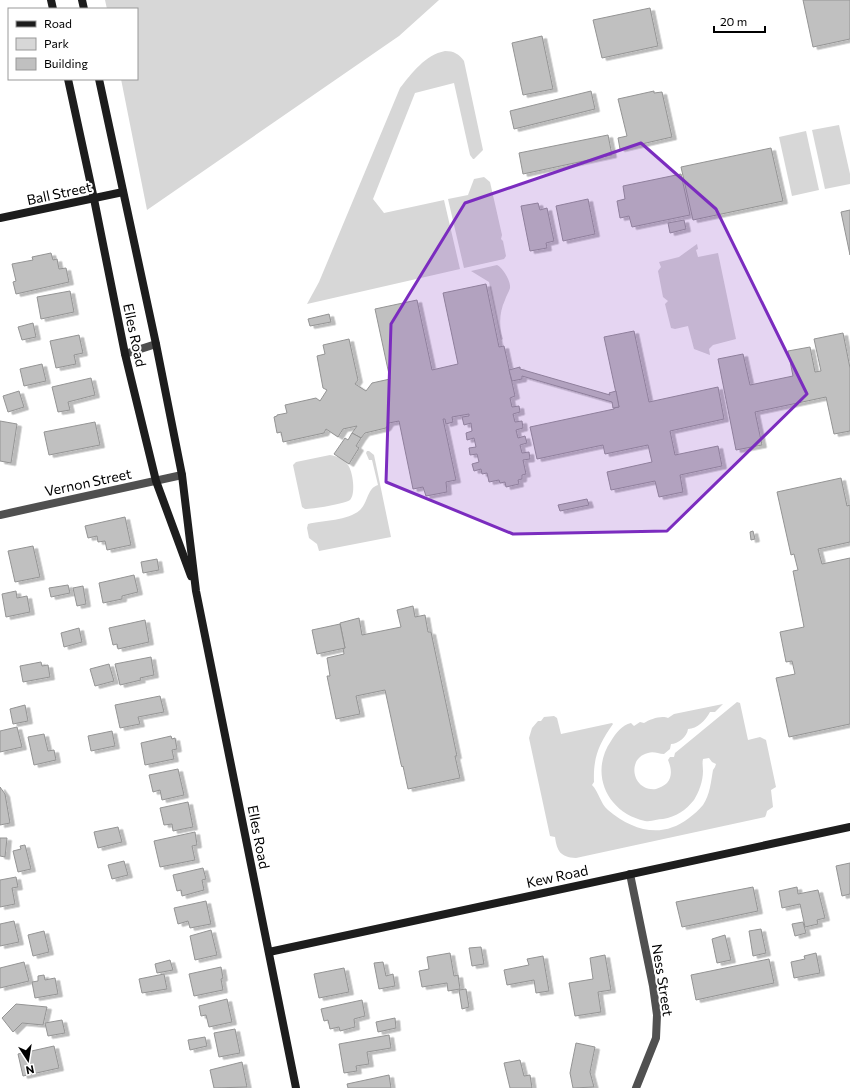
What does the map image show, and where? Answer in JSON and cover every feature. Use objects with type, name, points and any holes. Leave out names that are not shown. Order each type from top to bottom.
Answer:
[{"type":"main road","name":"Elles Road","points":[[68,80],[94,198],[124,354],[156,481],[196,591]]},
{"type":"main road","name":"Elles Road","points":[[99,80],[156,344],[182,475],[196,591],[296,1088]]},
{"type":"main road","name":"Ball Street","points":[[0,218],[123,192]]},
{"type":"main road","name":"Kew Road","points":[[269,952],[850,827]]},
{"type":"street","points":[[124,354],[156,344]]},
{"type":"street","name":"Vernon Street","points":[[0,515],[182,475]]},
{"type":"street","name":"Ness Street","points":[[630,874],[653,986],[656,1015],[656,1038],[636,1088]]},
{"type":"highlighted area","points":[[641,143],[716,209],[807,394],[667,531],[513,534],[386,482],[391,324],[465,203]]},
{"type":"green space","points":[[105,0],[439,0],[399,36],[147,210],[121,80],[138,80],[138,8],[107,8]]},
{"type":"green space","points":[[445,51],[456,53],[464,61],[483,150],[474,159],[470,155],[454,83],[415,93],[373,199],[384,213],[444,200],[460,269],[307,304],[319,282],[400,88],[420,65],[431,56]]},
{"type":"green space","points":[[839,125],[850,174],[850,184],[825,189],[812,130]]},
{"type":"green space","points":[[806,131],[819,190],[792,196],[779,137]]},
{"type":"green space","points":[[484,177],[490,182],[502,235],[501,239],[503,241],[506,256],[504,259],[464,268],[448,199],[468,195],[474,179]]},
{"type":"green space","points":[[697,244],[698,249],[696,250],[698,257],[718,253],[736,339],[713,345],[709,349],[710,355],[694,349],[688,326],[675,329],[671,328],[665,304],[668,301],[663,297],[658,271],[661,267],[659,262],[679,257]]},
{"type":"green space","points":[[497,265],[506,275],[510,285],[510,290],[503,305],[501,315],[500,324],[503,339],[501,340],[489,282],[471,271]]},
{"type":"green space","points":[[367,451],[374,455],[391,537],[319,551],[317,544],[309,538],[307,528],[308,524],[342,518],[355,514],[363,507],[372,489],[378,485],[372,460],[369,460],[366,453]]},
{"type":"green space","points":[[330,455],[342,459],[350,468],[353,483],[352,497],[347,502],[305,509],[302,507],[293,465],[296,462]]},
{"type":"green space","points":[[737,702],[740,703],[748,740],[760,737],[766,740],[776,787],[771,790],[773,807],[767,811],[765,817],[576,858],[563,855],[558,850],[555,837],[550,836],[529,738],[532,728],[538,721],[541,721],[544,717],[554,716],[557,718],[561,734],[612,723],[613,724],[598,751],[594,782],[592,785],[605,807],[618,817],[637,827],[648,830],[658,830],[668,829],[679,825],[701,807],[707,797],[713,770],[716,764],[709,758],[703,759],[703,775],[699,790],[694,800],[688,807],[676,815],[668,818],[645,821],[632,817],[621,810],[612,801],[606,790],[602,778],[602,766],[605,753],[611,741],[620,730],[631,723],[634,726],[640,722],[644,723],[656,718],[668,718],[674,714],[723,704],[715,712],[710,712],[704,721],[698,726],[688,729],[682,740],[671,744],[670,749],[664,754],[652,752],[648,753],[641,756],[637,761],[635,774],[637,780],[648,789],[656,789],[667,783],[669,780],[671,772],[668,760],[670,757],[674,757],[675,753]]},
{"type":"building","points":[[803,0],[850,0],[850,39],[813,47]]},
{"type":"building","points":[[650,8],[658,46],[602,58],[593,20]]},
{"type":"building","points":[[542,36],[553,89],[523,95],[512,43]]},
{"type":"building","points":[[591,91],[595,109],[514,129],[510,111]]},
{"type":"building","points":[[654,91],[654,93],[662,92],[672,137],[620,149],[618,138],[627,136],[618,99]]},
{"type":"building","points":[[608,135],[612,155],[523,174],[519,153]]},
{"type":"building","points":[[771,148],[783,201],[693,220],[681,167]]},
{"type":"building","points":[[681,174],[690,215],[632,227],[629,216],[620,218],[617,201],[625,199],[623,186]]},
{"type":"building","points":[[588,199],[595,234],[563,241],[556,206]]},
{"type":"building","points":[[538,203],[540,210],[547,208],[554,241],[546,243],[547,248],[530,251],[521,206]]},
{"type":"building","points":[[850,210],[850,255],[841,212]]},
{"type":"building","points":[[684,220],[686,229],[670,233],[668,223]]},
{"type":"building","points":[[51,253],[53,260],[57,259],[59,269],[66,268],[69,282],[16,294],[13,282],[16,281],[12,264],[33,260],[32,257]]},
{"type":"building","points":[[486,284],[499,347],[504,346],[515,396],[510,398],[512,407],[519,406],[520,412],[513,414],[515,422],[522,421],[523,428],[516,430],[518,438],[525,436],[527,443],[520,445],[522,453],[529,452],[530,459],[523,460],[526,474],[522,475],[522,479],[518,480],[519,484],[506,487],[505,482],[500,483],[499,480],[489,482],[487,473],[482,474],[481,469],[474,471],[472,464],[479,462],[477,454],[470,455],[469,448],[476,447],[474,438],[467,440],[466,433],[472,431],[471,423],[464,425],[462,417],[469,416],[469,414],[452,417],[453,422],[446,424],[445,419],[443,419],[456,480],[446,482],[447,492],[426,496],[423,487],[413,489],[399,421],[389,423],[386,428],[365,433],[361,438],[352,433],[357,426],[343,429],[338,437],[326,429],[324,433],[283,442],[281,432],[277,433],[274,417],[287,413],[285,405],[316,398],[320,401],[327,390],[323,388],[317,356],[325,354],[323,345],[349,339],[358,380],[355,384],[366,391],[372,383],[390,379],[375,309],[417,300],[432,370],[458,364],[443,293]]},
{"type":"building","points":[[70,291],[74,312],[41,319],[37,297]]},
{"type":"building","points":[[329,314],[331,322],[310,326],[308,319]]},
{"type":"building","points":[[33,323],[36,337],[22,340],[18,327]]},
{"type":"building","points":[[634,331],[649,402],[718,387],[724,419],[670,431],[675,455],[718,446],[722,466],[680,475],[683,492],[659,497],[655,481],[611,490],[607,472],[652,462],[648,445],[605,454],[603,445],[537,459],[530,427],[619,407],[604,337]]},
{"type":"building","points":[[843,333],[850,368],[850,431],[834,434],[826,397],[755,412],[762,445],[736,450],[718,359],[743,354],[750,385],[793,376],[788,351],[810,347],[815,372],[821,371],[814,339]]},
{"type":"building","points":[[79,335],[83,353],[74,355],[76,364],[56,368],[50,341]]},
{"type":"building","points":[[42,364],[46,381],[24,386],[20,369]]},
{"type":"building","points":[[520,367],[520,369],[610,395],[609,393],[616,391],[619,407],[613,408],[612,402],[522,376],[522,379],[512,381],[509,370]]},
{"type":"building","points":[[91,378],[95,395],[68,402],[70,410],[58,412],[52,387]]},
{"type":"building","points":[[19,391],[24,407],[8,412],[3,396]]},
{"type":"building","points":[[0,421],[17,424],[11,463],[0,461]]},
{"type":"building","points":[[95,422],[100,445],[49,455],[44,432]]},
{"type":"building","points":[[352,433],[361,438],[356,446],[359,448],[349,464],[334,454],[345,438],[348,440]]},
{"type":"building","points":[[841,478],[847,506],[850,505],[850,542],[818,549],[822,564],[850,558],[850,724],[789,737],[776,678],[795,674],[792,661],[786,662],[780,632],[804,627],[793,571],[798,570],[794,554],[791,555],[777,492]]},
{"type":"building","points":[[587,499],[589,505],[560,511],[558,505]]},
{"type":"building","points":[[125,517],[131,545],[107,550],[105,541],[98,542],[97,536],[88,538],[85,526]]},
{"type":"building","points":[[753,531],[755,539],[751,540],[750,532]]},
{"type":"building","points":[[33,546],[40,577],[15,582],[8,551]]},
{"type":"building","points":[[157,559],[159,570],[143,573],[141,562]]},
{"type":"building","points":[[134,575],[138,592],[122,596],[122,599],[103,603],[99,583]]},
{"type":"building","points":[[68,585],[70,593],[51,597],[49,588]]},
{"type":"building","points":[[83,586],[86,604],[77,606],[73,588]]},
{"type":"building","points":[[16,591],[17,598],[27,596],[30,612],[6,617],[2,594]]},
{"type":"building","points":[[413,606],[415,617],[425,615],[428,632],[431,632],[457,756],[455,756],[460,778],[408,789],[385,690],[356,696],[360,714],[336,719],[327,676],[330,676],[327,658],[344,654],[343,648],[345,648],[340,623],[359,618],[362,635],[401,627],[397,610]]},
{"type":"building","points":[[145,620],[149,642],[118,649],[117,644],[113,645],[109,628]]},
{"type":"building","points":[[340,624],[345,648],[317,654],[312,630]]},
{"type":"building","points":[[79,628],[82,642],[64,647],[61,633]]},
{"type":"building","points":[[151,657],[154,675],[120,685],[115,664]]},
{"type":"building","points":[[41,662],[42,666],[48,665],[50,677],[23,682],[20,666]]},
{"type":"building","points":[[109,664],[114,681],[95,686],[90,669]]},
{"type":"building","points":[[160,696],[164,712],[138,717],[140,724],[120,728],[115,705]]},
{"type":"building","points":[[25,705],[28,721],[13,724],[10,709]]},
{"type":"building","points":[[17,727],[22,747],[0,752],[0,731]]},
{"type":"building","points":[[112,731],[115,746],[91,751],[88,736]]},
{"type":"building","points":[[44,734],[48,751],[54,750],[56,760],[34,765],[28,737]]},
{"type":"building","points":[[171,736],[172,739],[175,738],[177,749],[172,750],[174,759],[145,765],[141,743]]},
{"type":"building","points":[[178,769],[184,795],[162,800],[160,790],[153,792],[149,775]]},
{"type":"building","points":[[0,787],[5,794],[10,823],[0,825]]},
{"type":"building","points":[[188,802],[193,827],[173,831],[172,824],[164,825],[160,808]]},
{"type":"building","points":[[118,827],[122,842],[98,848],[94,832]]},
{"type":"building","points":[[195,832],[197,845],[192,846],[195,860],[160,867],[154,841]]},
{"type":"building","points":[[0,838],[7,838],[5,857],[0,856]]},
{"type":"building","points":[[25,845],[31,869],[18,872],[13,851],[21,849],[20,846]]},
{"type":"building","points":[[124,861],[128,875],[112,879],[108,865]]},
{"type":"building","points":[[850,863],[850,894],[842,896],[836,866]]},
{"type":"building","points":[[203,868],[206,879],[202,880],[204,890],[182,896],[181,890],[177,891],[173,875]]},
{"type":"building","points":[[16,877],[18,887],[12,888],[15,904],[0,907],[0,880]]},
{"type":"building","points":[[753,887],[758,911],[682,927],[676,902]]},
{"type":"building","points":[[797,887],[798,894],[818,890],[825,918],[817,920],[818,924],[805,927],[800,904],[782,908],[779,891]]},
{"type":"building","points":[[206,901],[211,924],[190,928],[188,921],[178,924],[174,908]]},
{"type":"building","points":[[14,921],[19,942],[0,946],[0,924]]},
{"type":"building","points":[[803,922],[806,933],[795,936],[792,924]]},
{"type":"building","points":[[761,929],[766,953],[753,956],[749,931]]},
{"type":"building","points":[[211,930],[217,955],[195,960],[190,936]]},
{"type":"building","points":[[44,931],[49,952],[33,956],[28,935]]},
{"type":"building","points":[[725,935],[731,960],[717,963],[712,939]]},
{"type":"building","points":[[481,947],[484,964],[472,966],[469,948]]},
{"type":"building","points":[[450,953],[454,976],[458,975],[460,989],[448,991],[447,983],[422,987],[419,971],[429,969],[427,957]]},
{"type":"building","points":[[816,953],[820,973],[794,978],[791,962],[805,959],[804,956]]},
{"type":"building","points":[[605,955],[611,990],[598,992],[601,1012],[575,1016],[569,983],[593,979],[590,958]]},
{"type":"building","points":[[543,956],[549,991],[536,993],[534,980],[507,985],[504,970],[529,965],[527,959]]},
{"type":"building","points":[[769,959],[774,983],[696,1000],[691,975]]},
{"type":"building","points":[[170,960],[173,970],[157,973],[155,964]]},
{"type":"building","points":[[24,962],[29,981],[0,988],[0,968]]},
{"type":"building","points":[[383,962],[386,976],[393,974],[395,986],[379,989],[374,963]]},
{"type":"building","points":[[221,967],[223,990],[194,996],[189,974]]},
{"type":"building","points":[[344,968],[349,992],[319,998],[314,974]]},
{"type":"building","points":[[164,974],[167,989],[142,993],[139,979]]},
{"type":"building","points":[[44,975],[45,980],[55,978],[58,994],[35,998],[32,982],[38,981],[38,976]]},
{"type":"building","points":[[466,989],[469,1007],[462,1009],[459,990]]},
{"type":"building","points":[[227,999],[232,1022],[209,1027],[206,1015],[201,1016],[199,1006]]},
{"type":"building","points":[[362,1000],[365,1016],[354,1019],[355,1027],[340,1031],[339,1027],[330,1029],[328,1020],[324,1021],[321,1009]]},
{"type":"building","points":[[16,1004],[47,1007],[43,1025],[22,1023],[13,1032],[2,1018]]},
{"type":"building","points":[[395,1018],[396,1028],[378,1032],[376,1022]]},
{"type":"building","points":[[62,1020],[65,1033],[48,1036],[45,1023]]},
{"type":"building","points":[[235,1029],[240,1053],[219,1057],[214,1033]]},
{"type":"building","points":[[389,1035],[391,1048],[367,1052],[369,1064],[356,1066],[357,1071],[344,1073],[339,1044]]},
{"type":"building","points":[[205,1037],[207,1046],[190,1050],[188,1040]]},
{"type":"building","points":[[576,1043],[595,1047],[590,1072],[594,1087],[573,1088],[570,1073]]},
{"type":"building","points":[[54,1046],[59,1068],[23,1076],[18,1054]]},
{"type":"building","points":[[520,1060],[524,1076],[530,1075],[532,1088],[510,1088],[504,1063]]},
{"type":"building","points":[[242,1062],[247,1087],[214,1088],[210,1070]]},
{"type":"building","points":[[389,1075],[391,1088],[348,1088],[347,1084]]}]
